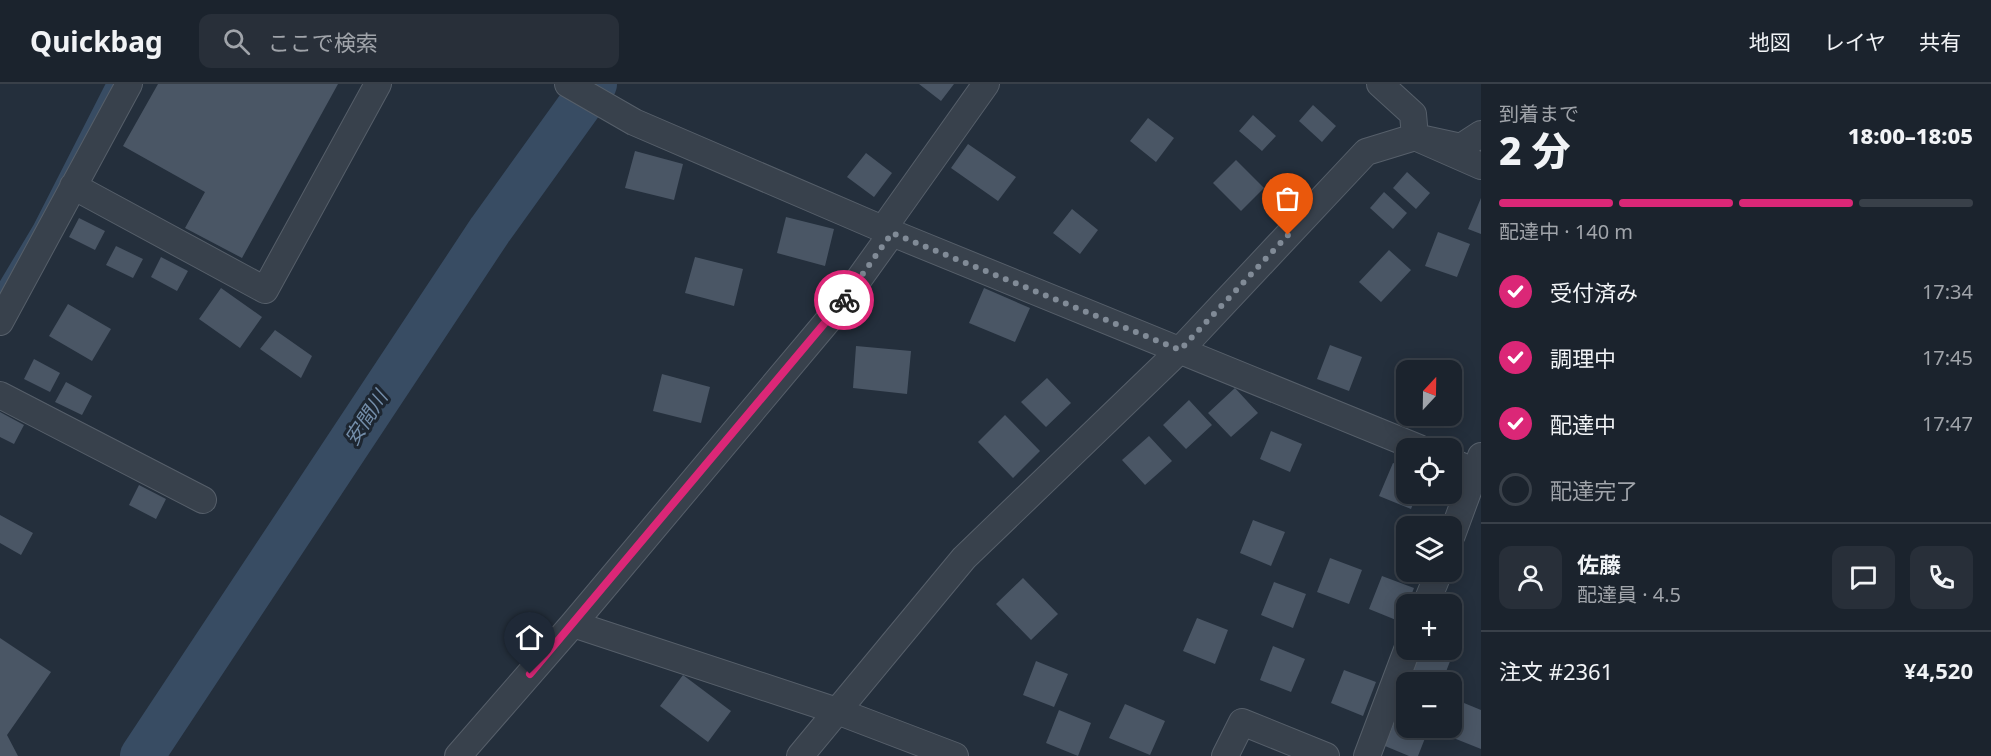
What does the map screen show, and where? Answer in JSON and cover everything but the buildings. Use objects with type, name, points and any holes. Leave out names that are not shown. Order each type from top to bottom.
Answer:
[{"type":"street","points":[[0,322],[129,84]]},
{"type":"street","points":[[73,186],[265,290],[378,84]]},
{"type":"street","points":[[568,84],[634,122],[888,231],[1396,439]]},
{"type":"street","points":[[458,756],[573,624],[836,311],[986,84]]},
{"type":"street","points":[[1380,84],[1413,114],[1415,138]]},
{"type":"street","points":[[801,756],[964,558],[1180,350],[1366,152],[1415,138],[1461,147],[1481,134]]},
{"type":"street","points":[[1415,138],[1481,166]]},
{"type":"street","points":[[0,395],[203,500]]},
{"type":"street","points":[[1458,516],[1472,466]]},
{"type":"street","points":[[573,624],[837,711],[955,756]]},
{"type":"street","points":[[1367,756],[1403,660]]},
{"type":"street","points":[[1225,756],[1242,722],[1326,756]]},
{"type":"waterway","points":[[0,289],[37,227],[110,84]]},
{"type":"waterway","name":"安間川","points":[[142,756],[490,230],[595,84]]},
{"type":"way so far","points":[[844,300],[892,233],[1180,350],[1288,235]]},
{"type":"route","points":[[530,674],[844,300]]}]
